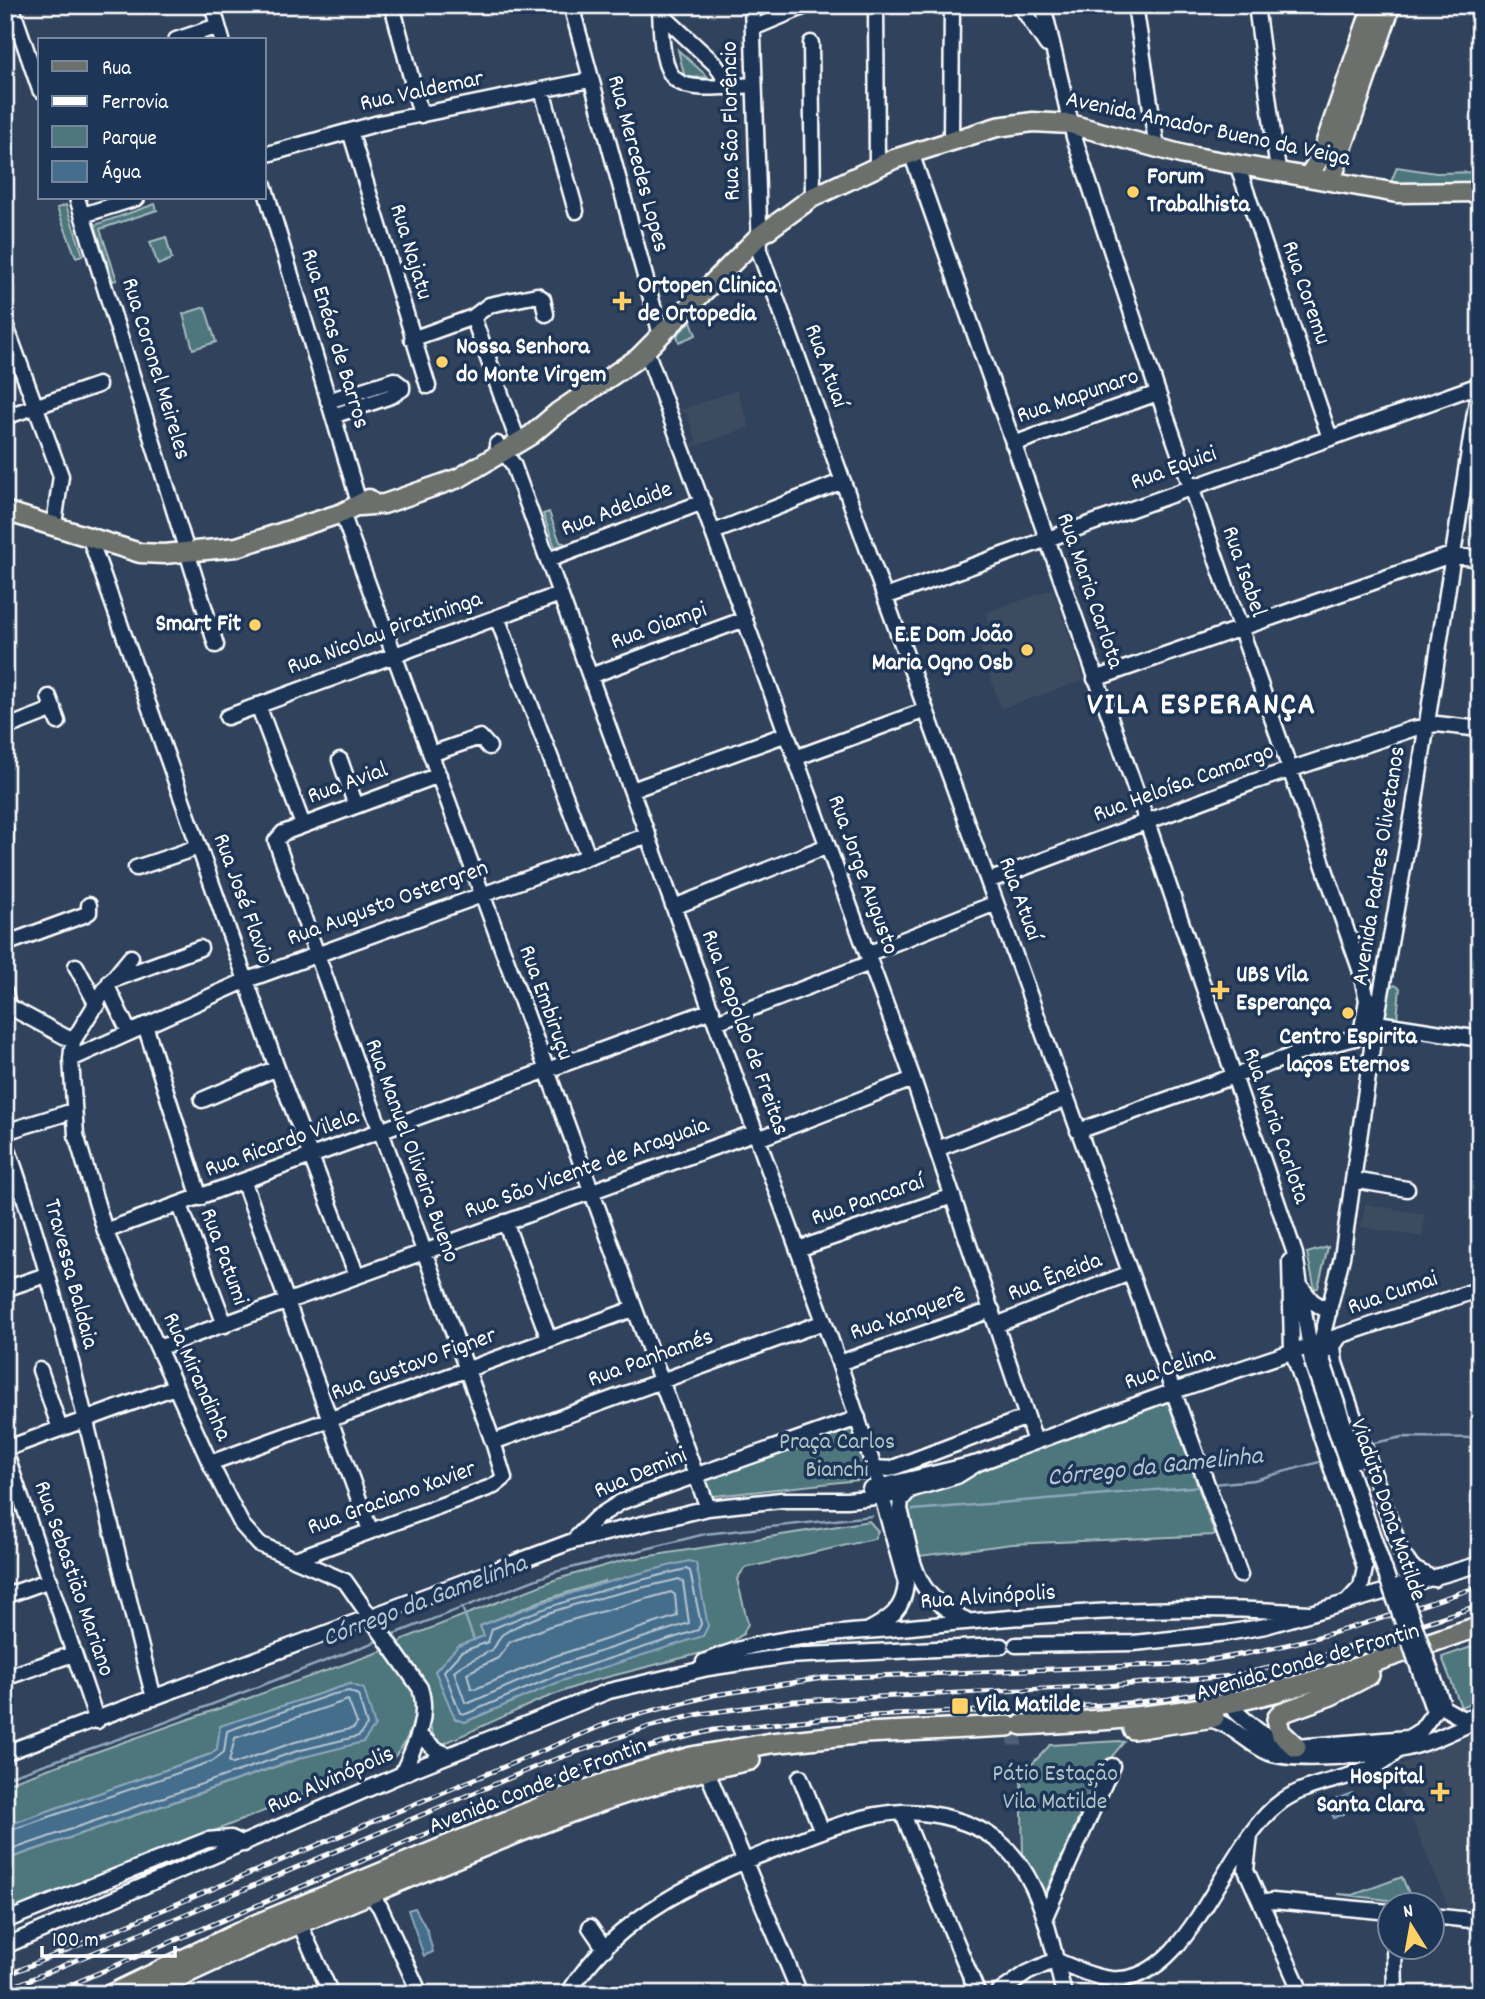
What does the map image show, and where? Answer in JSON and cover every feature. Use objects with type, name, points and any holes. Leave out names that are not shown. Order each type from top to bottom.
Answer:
[{"type":"highway","name":"Avenida Conde de Frontin","points":[[145,1994],[299,1922],[365,1887],[561,1799],[691,1758],[771,1743],[866,1733],[1110,1732],[1208,1719],[1232,1708],[1480,1626]]},
{"type":"highway","name":"Avenida Conde de Frontin","points":[[115,1993],[255,1925],[617,1795],[706,1769],[832,1747],[1232,1708],[1369,1675],[1480,1637]]},
{"type":"highway","points":[[1296,1747],[1280,1732],[1278,1719],[1281,1713],[1331,1695],[1369,1675]]},
{"type":"main road","points":[[1320,179],[1321,156],[1373,5]]},
{"type":"main road","points":[[1320,179],[1391,5]]},
{"type":"main road","name":"Avenida Amador Bueno da Veiga","points":[[501,448],[515,433],[538,419],[558,412],[597,388],[646,350],[758,237],[813,197],[877,165],[951,140],[1013,124],[1070,124],[1157,148],[1397,193],[1480,192]]},
{"type":"main road","name":"Avenida Amador Bueno da Veiga","points":[[5,511],[54,524],[140,553],[189,553],[237,547],[360,506],[375,506],[442,485],[501,448],[543,427],[558,412]]},
{"type":"street","points":[[11,5],[38,84]]},
{"type":"street","points":[[189,38],[220,33],[212,5]]},
{"type":"street","points":[[392,5],[421,115]]},
{"type":"street","name":"Rua Mercedes Lopes","points":[[571,5],[661,335]]},
{"type":"street","name":"Rua São Florêncio","points":[[752,5],[758,237]]},
{"type":"street","points":[[753,28],[808,5]]},
{"type":"street","points":[[876,5],[877,165]]},
{"type":"street","points":[[951,140],[953,5]]},
{"type":"street","points":[[1020,5],[1052,52]]},
{"type":"street","name":"Rua Isabel","points":[[1043,5],[1070,124],[1238,628],[1360,969],[1371,1030]]},
{"type":"street","points":[[1135,5],[1157,148]]},
{"type":"street","points":[[1256,5],[1278,171]]},
{"type":"street","points":[[660,9],[716,65],[730,87]]},
{"type":"street","points":[[660,9],[665,55],[669,72],[676,81],[685,87],[699,89],[753,85]]},
{"type":"street","points":[[811,43],[813,197]]},
{"type":"street","name":"Rua Valdemar","points":[[266,154],[350,131],[590,80]]},
{"type":"street","points":[[542,90],[576,211]]},
{"type":"street","name":"Rua Najatu","points":[[350,131],[428,386]]},
{"type":"street","name":"Rua Maria Carlota","points":[[911,153],[1147,822],[1291,1242],[1314,1344]]},
{"type":"street","name":"Rua Coremu","points":[[1237,164],[1330,438]]},
{"type":"street","name":"Rua Enéas de Barros","points":[[266,192],[360,506]]},
{"type":"street","name":"Rua Coronel Meireles","points":[[78,200],[189,553],[189,566],[216,645]]},
{"type":"street","points":[[83,215],[131,200]]},
{"type":"street","name":"Rua Atuaí","points":[[758,237],[760,253],[1240,1575]]},
{"type":"street","points":[[412,338],[473,317],[489,305],[537,295],[543,299],[546,314]]},
{"type":"street","points":[[473,317],[515,433]]},
{"type":"street","points":[[7,329],[61,476],[54,524]]},
{"type":"street","name":"Rua Jorge Augusto","points":[[646,350],[913,1079],[1027,1417]]},
{"type":"street","points":[[328,401],[394,380],[402,386],[401,390],[391,396],[333,416]]},
{"type":"street","name":"Rua Equici","points":[[885,597],[1479,382]]},
{"type":"street","name":"Avenida Padres Olivetanos","points":[[1317,1361],[1314,1344],[1329,1312],[1342,1258],[1371,1030],[1384,974],[1426,725],[1479,382]]},
{"type":"street","points":[[5,417],[98,385]]},
{"type":"street","name":"Rua Mapunaro","points":[[1013,444],[1158,393]]},
{"type":"street","name":"Rua Leopoldo de Freitas","points":[[501,448],[513,464],[839,1363],[874,1468],[906,1583],[896,1614],[867,1631]]},
{"type":"street","points":[[714,532],[843,481]]},
{"type":"street","name":"Rua Adelaide","points":[[548,560],[703,502]]},
{"type":"street","name":"Rua Embiruçu","points":[[342,513],[589,1191],[708,1508]]},
{"type":"street","name":"Rua José Flavio","points":[[89,536],[277,1068],[357,1276]]},
{"type":"street","points":[[1095,679],[1451,555],[1480,559]]},
{"type":"street","name":"Rua Nicolau Piratininga","points":[[227,717],[560,594]]},
{"type":"street","points":[[497,617],[588,856]]},
{"type":"street","name":"Rua Oiampi","points":[[590,676],[745,620]]},
{"type":"street","points":[[258,705],[303,825]]},
{"type":"street","points":[[5,728],[54,709]]},
{"type":"street","points":[[796,758],[926,709]]},
{"type":"street","name":"Rua Heloísa Camargo","points":[[988,881],[1289,769],[1426,725],[1445,724],[1480,729]]},
{"type":"street","points":[[632,790],[787,734]]},
{"type":"street","points":[[431,754],[480,737],[489,747]]},
{"type":"street","points":[[340,760],[356,806]]},
{"type":"street","name":"Rua Avial","points":[[276,839],[303,825],[439,775]]},
{"type":"street","points":[[5,831],[5,931]]},
{"type":"street","name":"Rua Augusto Ostergren","points":[[71,1059],[247,981],[316,954],[648,835]]},
{"type":"street","name":"Rua Manuel Oliveira Bueno","points":[[276,839],[494,1441],[504,1478]]},
{"type":"street","points":[[674,907],[827,846]]},
{"type":"street","points":[[136,868],[199,847]]},
{"type":"street","name":"Rua Ricardo Vilela","points":[[104,1231],[244,1183],[545,1070],[714,1016],[869,958],[996,903]]},
{"type":"street","points":[[5,944],[87,914],[89,905]]},
{"type":"street","points":[[109,984],[200,948]]},
{"type":"street","points":[[5,993],[8,1006],[73,1041],[109,984],[131,957]]},
{"type":"street","points":[[76,966],[97,1005]]},
{"type":"street","points":[[1360,969],[1373,974],[1384,974]]},
{"type":"street","points":[[109,984],[129,1032]]},
{"type":"street","points":[[145,1025],[200,1198]]},
{"type":"street","points":[[1078,1131],[1371,1030],[1480,1039]]},
{"type":"street","name":"Rua Mirandinha","points":[[73,1041],[72,1111],[82,1161],[104,1231],[210,1463],[252,1539],[345,1581],[415,1681],[423,1698],[419,1735],[402,1774]]},
{"type":"street","points":[[202,1100],[277,1068]]},
{"type":"street","name":"Rua São Vicente de Araguaia","points":[[158,1349],[589,1191],[913,1079]]},
{"type":"street","points":[[937,1149],[1066,1099]]},
{"type":"street","points":[[5,1132],[72,1111]]},
{"type":"street","name":"Travessa Baldaia","points":[[5,1141],[30,1210],[87,1419],[115,1552],[154,1698]]},
{"type":"street","points":[[1353,1180],[1407,1189]]},
{"type":"street","points":[[244,1183],[370,1530]]},
{"type":"street","name":"Rua Pancaraí","points":[[798,1249],[953,1196]]},
{"type":"street","name":"Rua Patumi","points":[[180,1205],[225,1325]]},
{"type":"street","points":[[506,1222],[550,1339]]},
{"type":"street","name":"Rua Maria Carlota","points":[[1291,1242],[1292,1350],[1354,1529],[1365,1575],[1361,1587],[1348,1601]]},
{"type":"street","name":"Rua Êneida","points":[[996,1325],[1130,1273]]},
{"type":"street","points":[[7,1284],[46,1275]]},
{"type":"street","points":[[1301,1286],[1311,1301],[1329,1312]]},
{"type":"street","name":"Rua Cumai","points":[[1314,1344],[1480,1289]]},
{"type":"street","name":"Rua Gustavo Figner","points":[[210,1463],[633,1309]]},
{"type":"street","name":"Rua Xanquerê","points":[[839,1363],[992,1310]]},
{"type":"street","name":"Rua Panhamés","points":[[494,1441],[824,1322]]},
{"type":"street","points":[[1340,1336],[1333,1346],[1335,1363],[1388,1517],[1407,1563],[1434,1579]]},
{"type":"street","name":"Rua Celina","points":[[880,1492],[978,1463],[1174,1391],[1314,1344]]},
{"type":"street","name":"Viaduto Dona Matilde","points":[[1317,1361],[1439,1710]]},
{"type":"street","points":[[40,1370],[60,1429]]},
{"type":"street","points":[[5,1450],[175,1387]]},
{"type":"street","points":[[874,1468],[890,1469],[1027,1417],[1035,1442]]},
{"type":"street","name":"Rua Demini","points":[[5,1753],[97,1721],[573,1541],[607,1510],[695,1475],[858,1418]]},
{"type":"street","name":"Rua Sebastião Mariano","points":[[5,1450],[97,1721]]},
{"type":"street","name":"Rua Celina","points":[[573,1541],[708,1508],[909,1491],[957,1476],[978,1463]]},
{"type":"street","name":"Rua Graciano Xavier","points":[[295,1559],[494,1486],[504,1478]]},
{"type":"street","points":[[909,1491],[901,1500],[900,1509],[925,1589],[946,1610],[971,1621]]},
{"type":"street","points":[[1354,1529],[1374,1530],[1388,1517]]},
{"type":"street","name":"Rua Alvinópolis","points":[[5,1946],[402,1774],[576,1702],[677,1674],[787,1656],[1178,1639],[1266,1626],[1480,1564]]},
{"type":"street","points":[[5,1596],[50,1580]]},
{"type":"street","name":"Rua Alvinópolis","points":[[677,1674],[725,1654],[775,1642],[867,1631],[971,1621],[1139,1611],[1308,1613]]},
{"type":"street","points":[[725,1654],[899,1641],[954,1647]]},
{"type":"street","points":[[5,1678],[73,1654]]},
{"type":"street","points":[[1232,1708],[1261,1734],[1282,1745],[1296,1747],[1408,1738],[1421,1730],[1439,1710]]},
{"type":"street","points":[[1439,1710],[1463,1718],[1480,1717]]},
{"type":"street","points":[[1439,1710],[1458,1728]]},
{"type":"street","points":[[1436,1738],[1439,1710]]},
{"type":"street","points":[[1208,1719],[1222,1722],[1261,1748],[1282,1756],[1398,1751],[1436,1738],[1480,1717]]},
{"type":"street","points":[[419,1735],[435,1749],[448,1755]]},
{"type":"street","points":[[997,1994],[1027,1973],[1055,1959],[1092,1975],[1111,1979],[1128,1978],[1147,1970],[1171,1953],[1198,1921],[1227,1867],[1262,1817],[1283,1800],[1376,1767],[1398,1751]]},
{"type":"street","points":[[1045,1917],[1112,1766]]},
{"type":"street","points":[[706,1769],[800,1994]]},
{"type":"street","points":[[800,1777],[822,1831]]},
{"type":"street","points":[[902,1812],[978,1994]]},
{"type":"street","points":[[568,1994],[605,1949],[643,1914],[681,1891],[744,1861],[822,1831],[902,1812],[964,1822],[998,1841],[1025,1874],[1045,1917],[1064,1994]]},
{"type":"street","points":[[1251,1833],[1247,1849],[1247,1870],[1302,1994]]},
{"type":"street","points":[[5,1921],[207,1840],[231,1838],[244,1844]]},
{"type":"street","points":[[1227,1867],[1238,1864],[1247,1870]]},
{"type":"street","points":[[365,1887],[420,1994]]},
{"type":"street","points":[[1261,1903],[1273,1900],[1376,1910]]},
{"type":"street","points":[[1446,1917],[1480,1921]]},
{"type":"street","points":[[299,1922],[331,1994]]},
{"type":"street","points":[[590,1927],[605,1949]]},
{"type":"street","points":[[1394,1960],[1395,1994]]},
{"type":"shaded area","points":[[737,390],[750,427],[693,447],[692,443],[697,442],[686,412],[681,414],[680,410]]},
{"type":"shaded area","name":"E.E Dom João Maria Ogno Osb","points":[[1053,589],[1084,680],[1001,709],[980,647],[995,641],[985,613]]},
{"type":"shaded area","points":[[1365,1204],[1425,1214],[1422,1237],[1361,1227]]},
{"type":"shaded area","name":"Hospital Santa Clara","points":[[1480,1732],[1480,1903],[1473,1910],[1448,1907],[1446,1890],[1441,1890],[1391,1768]]},
{"type":"green space","points":[[678,50],[708,77],[685,78]]},
{"type":"green space","points":[[1397,167],[1436,173],[1480,172],[1480,185],[1434,187],[1391,182]]},
{"type":"green space","points":[[155,204],[157,210],[100,229],[117,280],[113,281],[95,225]]},
{"type":"green space","points":[[66,205],[83,255],[76,257],[57,208]]},
{"type":"green space","points":[[166,237],[172,259],[158,265],[150,242]]},
{"type":"green space","points":[[205,307],[216,342],[193,349],[183,314]]},
{"type":"green space","points":[[691,321],[696,335],[679,342],[677,335]]},
{"type":"green space","points":[[549,512],[560,542],[566,544],[555,547],[543,514]]},
{"type":"green space","points":[[1395,985],[1400,988],[1397,1019],[1384,1017],[1390,987]]},
{"type":"green space","points":[[1328,1247],[1318,1288],[1315,1289],[1307,1253]]},
{"type":"green space","points":[[1168,1401],[1215,1535],[1012,1544],[920,1556],[908,1523],[906,1498],[1049,1442]]},
{"type":"green space","name":"Praça Carlos Bianchi","points":[[855,1425],[869,1479],[714,1496],[708,1493],[704,1480],[707,1475]]},
{"type":"green space","points":[[869,1521],[878,1531],[874,1539],[745,1568],[737,1579],[748,1624],[743,1634],[725,1647],[588,1682],[540,1700],[443,1744],[437,1740],[431,1728],[426,1688],[417,1671],[397,1646],[403,1639],[557,1579],[625,1560]],"holes":[[[604,1581],[561,1681],[465,1722],[458,1646],[485,1636],[480,1626],[541,1601]]]},
{"type":"green space","points":[[1480,1644],[1480,1699],[1461,1707],[1442,1657]]},
{"type":"green space","points":[[385,1650],[408,1680],[416,1699],[411,1729],[402,1747],[390,1761],[5,1914],[5,1860],[310,1755],[350,1684],[221,1726],[217,1749],[211,1754],[5,1826],[5,1784]]},
{"type":"green space","name":"Pátio Estação Vila Matilde","points":[[1124,1742],[1099,1772],[1042,1901],[1031,1867],[1023,1854],[1021,1776],[1050,1745]]},
{"type":"green space","points":[[1402,1877],[1408,1890],[1376,1890],[1376,1899],[1338,1894],[1353,1895]]},
{"type":"water","points":[[689,1561],[696,1563],[708,1626],[703,1636],[561,1681],[465,1722],[455,1719],[435,1671],[458,1646],[484,1636],[480,1626],[583,1589]]},
{"type":"water","points":[[350,1684],[364,1689],[375,1726],[363,1742],[300,1758],[5,1860],[5,1826],[211,1754],[217,1749],[220,1726]]},
{"type":"water","points":[[1352,1793],[1354,1799],[1342,1804],[1345,1813],[1334,1818],[1330,1810],[1324,1812],[1321,1805]]},
{"type":"water","points":[[415,1908],[427,1930],[433,1952],[424,1956],[408,1910]]},
{"type":"waterway","name":"Córrego da Gamelinha","points":[[1369,1444],[1403,1437],[1480,1438]]},
{"type":"waterway","name":"Córrego da Gamelinha","points":[[1213,1484],[1254,1480],[1323,1461]]},
{"type":"waterway","name":"Córrego da Gamelinha","points":[[913,1510],[1203,1486]]},
{"type":"waterway","name":"Córrego da Gamelinha","points":[[389,1636],[555,1572],[705,1534],[872,1516]]},
{"type":"waterway","points":[[462,1607],[474,1640]]},
{"type":"waterway","name":"Córrego da Gamelinha","points":[[5,1778],[153,1727],[380,1640]]},
{"type":"tunnel","points":[[1008,1736],[1022,1736]]},
{"type":"railway","points":[[5,1976],[613,1721],[714,1695],[823,1678],[1182,1664],[1221,1658],[1333,1633],[1480,1586]]},
{"type":"railway","points":[[5,1990],[545,1763],[648,1727],[700,1714],[794,1701],[1105,1686],[1233,1676],[1322,1656],[1480,1605]]},
{"type":"railway","points":[[49,1994],[578,1769],[670,1741],[714,1730],[828,1718],[1105,1705],[1169,1699],[1254,1681]]},
{"type":"place","name":"Forum Trabalhista","points":[[1133,192]]},
{"type":"place","name":"Ortopen Clinica de Ortopedia","points":[[622,301]]},
{"type":"place","name":"Nossa Senhora do Monte Virgem","points":[[442,362]]},
{"type":"place","name":"Smart Fit","points":[[255,625]]},
{"type":"place","name":"E.E Dom João Maria Ogno Osb","points":[[1027,650]]},
{"type":"place","name":"UBS Vila Esperança","points":[[1220,990]]},
{"type":"place","name":"Centro Espirita laços Eternos","points":[[1348,1013]]},
{"type":"place","name":"Vila Matilde","points":[[960,1706]]},
{"type":"place","name":"Hospital Santa Clara","points":[[1440,1792]]},
{"type":"district","name":"VILA ESPERANÇA","points":[[1202,707]]}]
